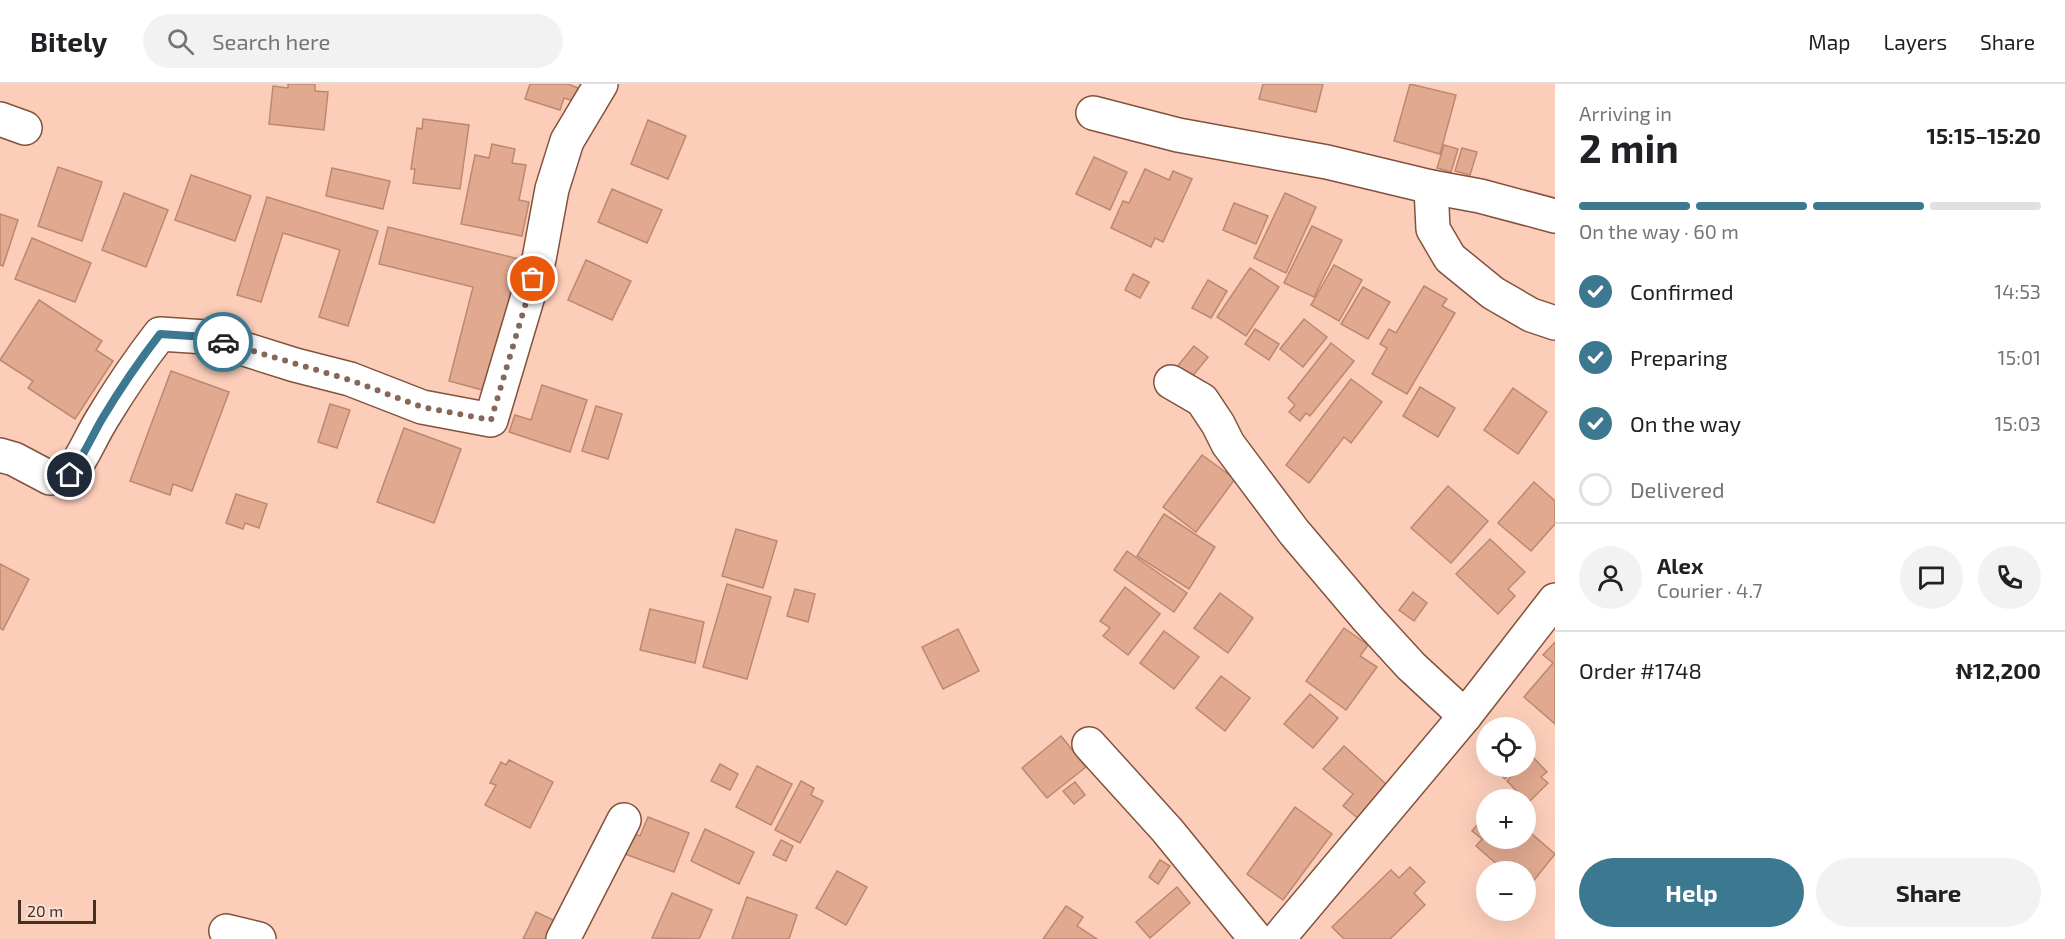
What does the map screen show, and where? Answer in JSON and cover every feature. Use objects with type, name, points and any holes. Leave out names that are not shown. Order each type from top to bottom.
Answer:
[{"type":"street","points":[[0,455],[14,459],[50,478],[70,475],[81,460],[100,422],[129,374],[160,334],[206,337],[350,380],[422,407],[491,420],[539,259],[552,189],[567,141],[601,84]]},
{"type":"street","points":[[1093,113],[1178,135],[1327,162],[1431,188],[1480,196],[1555,216]]},
{"type":"street","points":[[1431,188],[1432,229],[1450,258],[1492,293],[1531,315],[1555,323]]},
{"type":"street","points":[[1171,382],[1202,400],[1228,444],[1294,532],[1366,618],[1411,666],[1465,716]]},
{"type":"street","points":[[1278,939],[1465,716],[1555,600]]},
{"type":"street","points":[[1089,744],[1167,830],[1256,939]]},
{"type":"street","points":[[563,939],[624,820]]},
{"type":"street","points":[[226,931],[259,939]]},
{"type":"building","points":[[288,84],[315,84],[315,91],[328,92],[324,130],[269,124],[273,86],[288,88]]},
{"type":"building","points":[[530,84],[568,84],[578,88],[574,101],[564,98],[560,110],[525,99]]},
{"type":"building","points":[[1263,84],[1323,84],[1316,112],[1259,99]]},
{"type":"building","points":[[1410,84],[1456,95],[1440,154],[1394,141]]},
{"type":"building","points":[[423,119],[469,125],[460,189],[413,183],[415,169],[411,169],[417,128],[422,129]]},
{"type":"building","points":[[648,120],[686,136],[668,179],[631,164]]},
{"type":"building","points":[[492,144],[515,149],[512,163],[526,165],[519,200],[529,202],[522,236],[461,224],[475,155],[489,158]]},
{"type":"building","points":[[1444,145],[1458,149],[1451,172],[1437,168]]},
{"type":"building","points":[[1462,148],[1477,152],[1470,175],[1455,171]]},
{"type":"building","points":[[1094,157],[1127,172],[1110,210],[1076,194]]},
{"type":"building","points":[[58,167],[102,182],[82,241],[38,226]]},
{"type":"building","points":[[332,168],[390,181],[383,209],[326,196]]},
{"type":"building","points":[[1145,169],[1169,180],[1173,171],[1192,179],[1163,242],[1155,238],[1151,247],[1111,228],[1123,201],[1129,203]]},
{"type":"building","points":[[191,175],[251,196],[235,241],[175,220]]},
{"type":"building","points":[[612,189],[662,210],[647,243],[598,222]]},
{"type":"building","points":[[124,193],[168,210],[146,267],[102,250]]},
{"type":"building","points":[[1285,193],[1316,207],[1286,273],[1254,258]]},
{"type":"building","points":[[267,197],[378,231],[348,326],[319,317],[340,250],[283,233],[261,302],[237,295]]},
{"type":"building","points":[[1234,203],[1268,216],[1256,244],[1223,230]]},
{"type":"building","points":[[0,214],[18,220],[3,266],[0,265]]},
{"type":"building","points":[[1312,226],[1342,240],[1314,297],[1284,283]]},
{"type":"building","points":[[388,227],[519,259],[486,391],[449,381],[473,287],[379,264]]},
{"type":"building","points":[[32,238],[91,263],[75,302],[15,279]]},
{"type":"building","points":[[586,260],[631,281],[612,320],[568,300]]},
{"type":"building","points":[[1334,265],[1362,280],[1339,321],[1311,305]]},
{"type":"building","points":[[1250,268],[1279,287],[1246,336],[1217,317]]},
{"type":"building","points":[[1133,274],[1149,282],[1140,298],[1125,290]]},
{"type":"building","points":[[1208,280],[1227,291],[1211,318],[1192,308]]},
{"type":"building","points":[[1424,286],[1447,299],[1442,306],[1455,313],[1407,394],[1372,374],[1387,348],[1380,344],[1389,329],[1396,333]]},
{"type":"building","points":[[1363,287],[1390,302],[1368,339],[1341,324]]},
{"type":"building","points":[[39,300],[102,341],[96,350],[113,361],[75,419],[28,388],[33,381],[0,360]]},
{"type":"building","points":[[1304,319],[1327,337],[1303,367],[1280,349]]},
{"type":"building","points":[[1255,329],[1279,344],[1269,360],[1245,344]]},
{"type":"building","points":[[1331,343],[1354,361],[1310,416],[1306,413],[1300,421],[1289,412],[1295,405],[1288,398]]},
{"type":"building","points":[[1194,346],[1208,357],[1191,378],[1177,367]]},
{"type":"building","points":[[171,371],[229,392],[192,491],[173,484],[170,495],[130,481]]},
{"type":"building","points":[[1351,379],[1382,402],[1351,443],[1344,437],[1309,483],[1286,465]]},
{"type":"building","points":[[542,385],[587,400],[570,452],[509,432],[515,415],[531,420]]},
{"type":"building","points":[[1420,387],[1455,408],[1438,437],[1403,416]]},
{"type":"building","points":[[1513,388],[1547,412],[1518,454],[1484,430]]},
{"type":"building","points":[[330,404],[350,410],[337,448],[318,442]]},
{"type":"building","points":[[596,406],[622,414],[608,459],[582,451]]},
{"type":"building","points":[[404,428],[461,449],[434,523],[377,502]]},
{"type":"building","points":[[1202,455],[1235,479],[1196,532],[1163,507]]},
{"type":"building","points":[[1534,482],[1555,501],[1555,524],[1531,551],[1498,523]]},
{"type":"building","points":[[1448,486],[1488,521],[1451,563],[1411,528]]},
{"type":"building","points":[[236,494],[267,504],[259,528],[245,523],[243,529],[226,523]]},
{"type":"building","points":[[1164,514],[1215,547],[1189,589],[1137,556]]},
{"type":"building","points":[[736,529],[777,541],[763,588],[722,576]]},
{"type":"building","points":[[1490,539],[1525,572],[1508,589],[1515,596],[1498,614],[1456,574]]},
{"type":"building","points":[[1127,551],[1187,593],[1174,612],[1114,570]]},
{"type":"building","points":[[0,564],[29,579],[3,630],[0,628]]},
{"type":"building","points":[[727,584],[771,597],[747,679],[703,667]]},
{"type":"building","points":[[1125,587],[1160,614],[1128,655],[1103,636],[1110,628],[1100,621]]},
{"type":"building","points":[[795,589],[815,594],[808,622],[787,616]]},
{"type":"building","points":[[1413,592],[1427,603],[1414,621],[1399,610]]},
{"type":"building","points":[[1220,593],[1253,618],[1228,653],[1194,628]]},
{"type":"building","points":[[650,609],[704,622],[695,663],[640,650]]},
{"type":"building","points":[[1344,628],[1368,645],[1360,656],[1377,667],[1346,710],[1306,681]]},
{"type":"building","points":[[958,629],[979,671],[943,689],[922,647]]},
{"type":"building","points":[[1164,631],[1199,657],[1174,689],[1140,663]]},
{"type":"building","points":[[1555,642],[1555,724],[1524,697],[1553,663],[1543,655]]},
{"type":"building","points":[[1221,676],[1250,698],[1225,731],[1196,708]]},
{"type":"building","points":[[1310,694],[1338,718],[1313,748],[1284,724]]},
{"type":"building","points":[[1061,736],[1086,767],[1047,798],[1022,768]]},
{"type":"building","points":[[1344,746],[1386,784],[1381,790],[1384,793],[1360,820],[1343,806],[1353,794],[1323,769]]},
{"type":"building","points":[[509,760],[553,782],[530,828],[485,805],[496,785],[490,783],[501,762],[506,765]]},
{"type":"building","points":[[1536,760],[1547,772],[1541,777],[1548,783],[1536,795],[1536,789],[1515,789],[1507,781],[1511,777],[1536,777]]},
{"type":"building","points":[[720,764],[738,774],[730,790],[711,781]]},
{"type":"building","points":[[757,766],[792,784],[771,825],[736,807]]},
{"type":"building","points":[[801,781],[814,788],[811,795],[823,801],[800,843],[775,830]]},
{"type":"building","points":[[1075,782],[1085,795],[1074,804],[1063,791]]},
{"type":"building","points":[[1295,807],[1332,834],[1283,900],[1247,874]]},
{"type":"building","points":[[648,817],[689,833],[674,872],[625,854],[633,833],[640,836]]},
{"type":"building","points":[[705,829],[754,852],[739,884],[691,861]]},
{"type":"building","points":[[1536,838],[1555,854],[1536,878],[1536,861],[1493,861],[1479,849],[1536,849]]},
{"type":"building","points":[[781,840],[793,846],[786,861],[773,855]]},
{"type":"building","points":[[1160,860],[1170,866],[1158,884],[1149,877]]},
{"type":"building","points":[[1410,867],[1425,882],[1414,893],[1425,905],[1390,939],[1344,939],[1332,927],[1391,870],[1399,878]]},
{"type":"building","points":[[837,871],[867,887],[846,925],[816,908]]},
{"type":"building","points":[[1177,887],[1190,903],[1150,938],[1136,922]]},
{"type":"building","points":[[672,893],[712,910],[699,939],[652,938]]},
{"type":"building","points":[[747,897],[797,915],[789,939],[732,939]]},
{"type":"building","points":[[1066,906],[1083,917],[1077,926],[1097,939],[1043,939]]},
{"type":"building","points":[[536,912],[564,925],[557,939],[523,939]]},
{"type":"way so far","points":[[223,342],[350,380],[422,407],[491,420],[533,279]]},
{"type":"route","points":[[70,475],[81,460],[100,422],[129,374],[160,334],[206,337],[223,342]]}]
